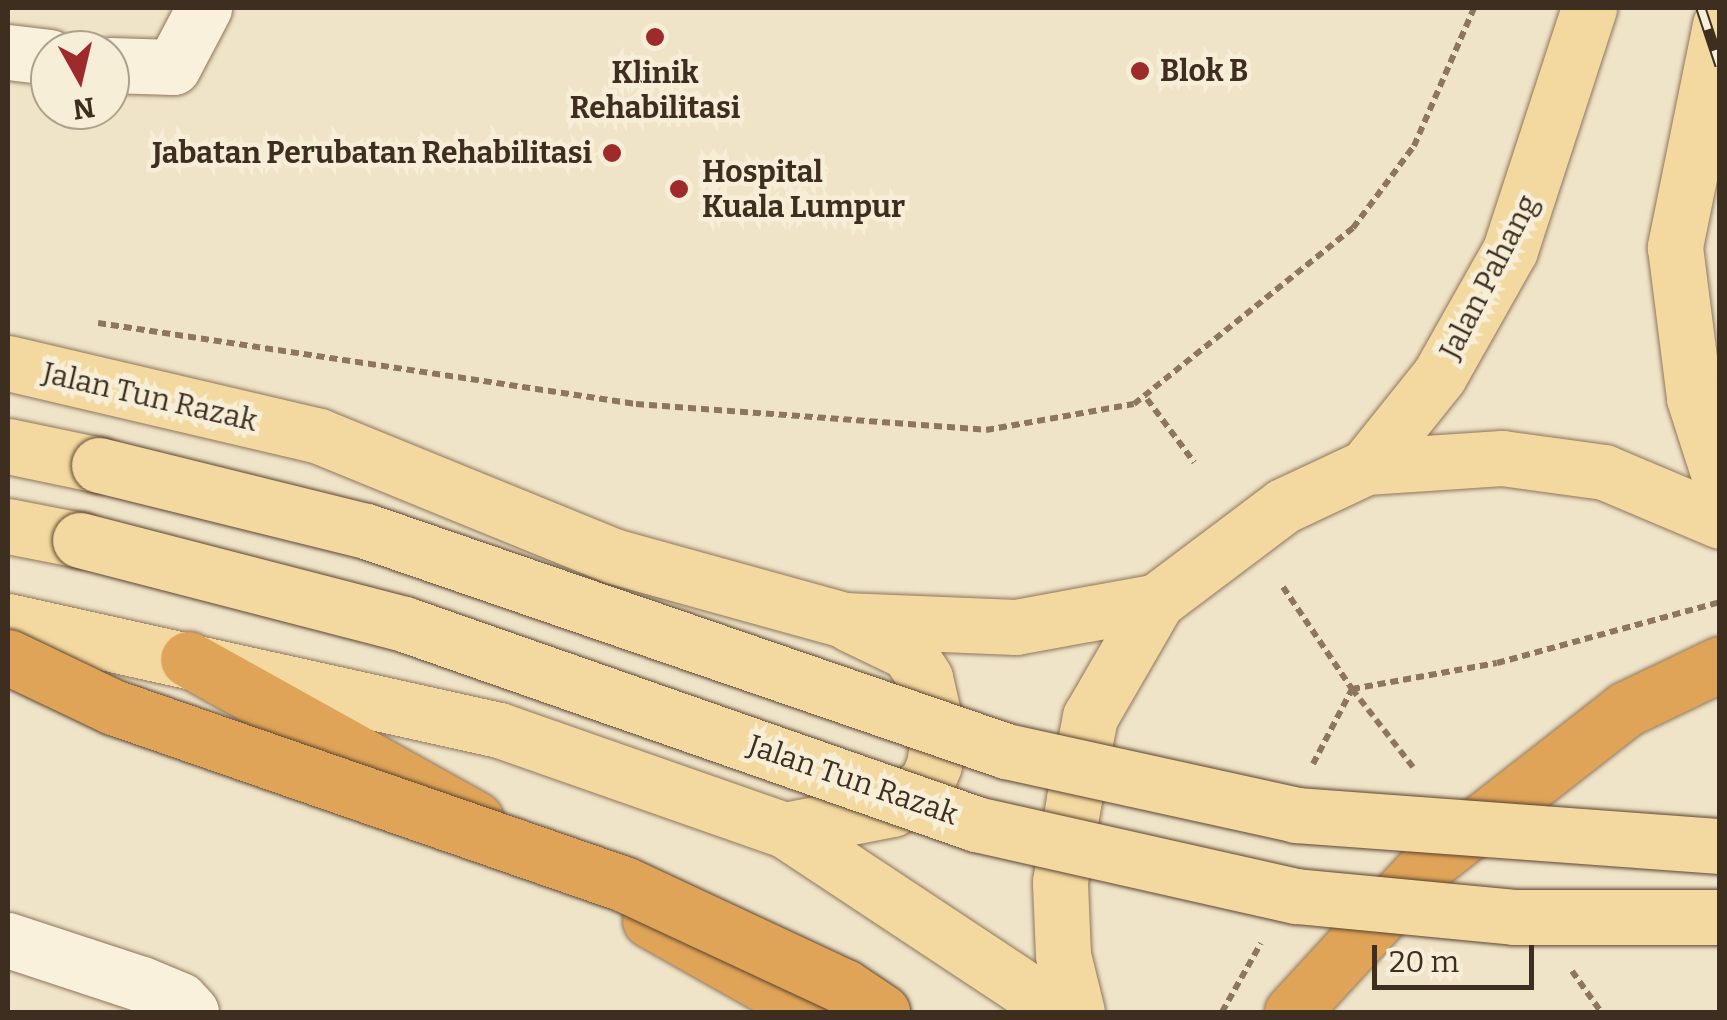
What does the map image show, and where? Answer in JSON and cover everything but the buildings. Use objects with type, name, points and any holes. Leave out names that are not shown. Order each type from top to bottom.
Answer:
[{"type":"highway","points":[[8,656],[113,707],[624,884],[845,987],[882,1012]]},
{"type":"highway","points":[[188,660],[334,736],[812,1012]]},
{"type":"highway","points":[[1292,1012],[1428,863],[1626,708],[1720,664]]},
{"type":"main road","name":"Jalan Pahang","points":[[1366,467],[1439,376],[1510,250],[1542,167],[1589,8]]},
{"type":"main road","points":[[1720,25],[1675,248],[1691,378],[1720,479]]},
{"type":"main road","name":"Jalan Tun Razak","points":[[8,364],[319,436],[613,556],[843,620],[1016,627],[1158,600]]},
{"type":"main road","points":[[8,446],[366,531],[1006,751],[1296,815],[1720,846]]},
{"type":"main road","points":[[1077,1012],[1063,955],[1060,882],[1090,716],[1158,600],[1283,506],[1366,467],[1502,458],[1604,472],[1720,521]]},
{"type":"main road","name":"Jalan Tun Razak","points":[[8,526],[80,540],[404,624],[1014,832],[1296,896],[1514,918],[1720,917]]},
{"type":"main road","points":[[785,830],[892,809],[927,782],[934,765],[938,735],[925,678],[908,652],[843,620]]},
{"type":"main road","points":[[8,622],[499,730],[785,830],[1060,1012]]},
{"type":"lane","points":[[130,66],[173,67],[204,8]]},
{"type":"lane","points":[[8,940],[124,977],[180,1000],[191,1012]]},
{"type":"path","points":[[86,321],[636,404],[967,428],[1148,399],[1353,228],[1414,146],[1474,8]]},
{"type":"path","points":[[1148,399],[1194,462]]},
{"type":"path","points":[[1283,587],[1352,689],[1496,663],[1720,602]]},
{"type":"path","points":[[1571,970],[1601,1012]]},
{"type":"railway","points":[[1701,8],[1720,65]]},
{"type":"place","name":"Klinik Rehabilitasi","points":[[655,37]]},
{"type":"place","name":"Blok B","points":[[1140,71]]},
{"type":"place","name":"Jabatan Perubatan Rehabilitasi","points":[[612,153]]},
{"type":"place","name":"Hospital Kuala Lumpur","points":[[679,189]]}]
